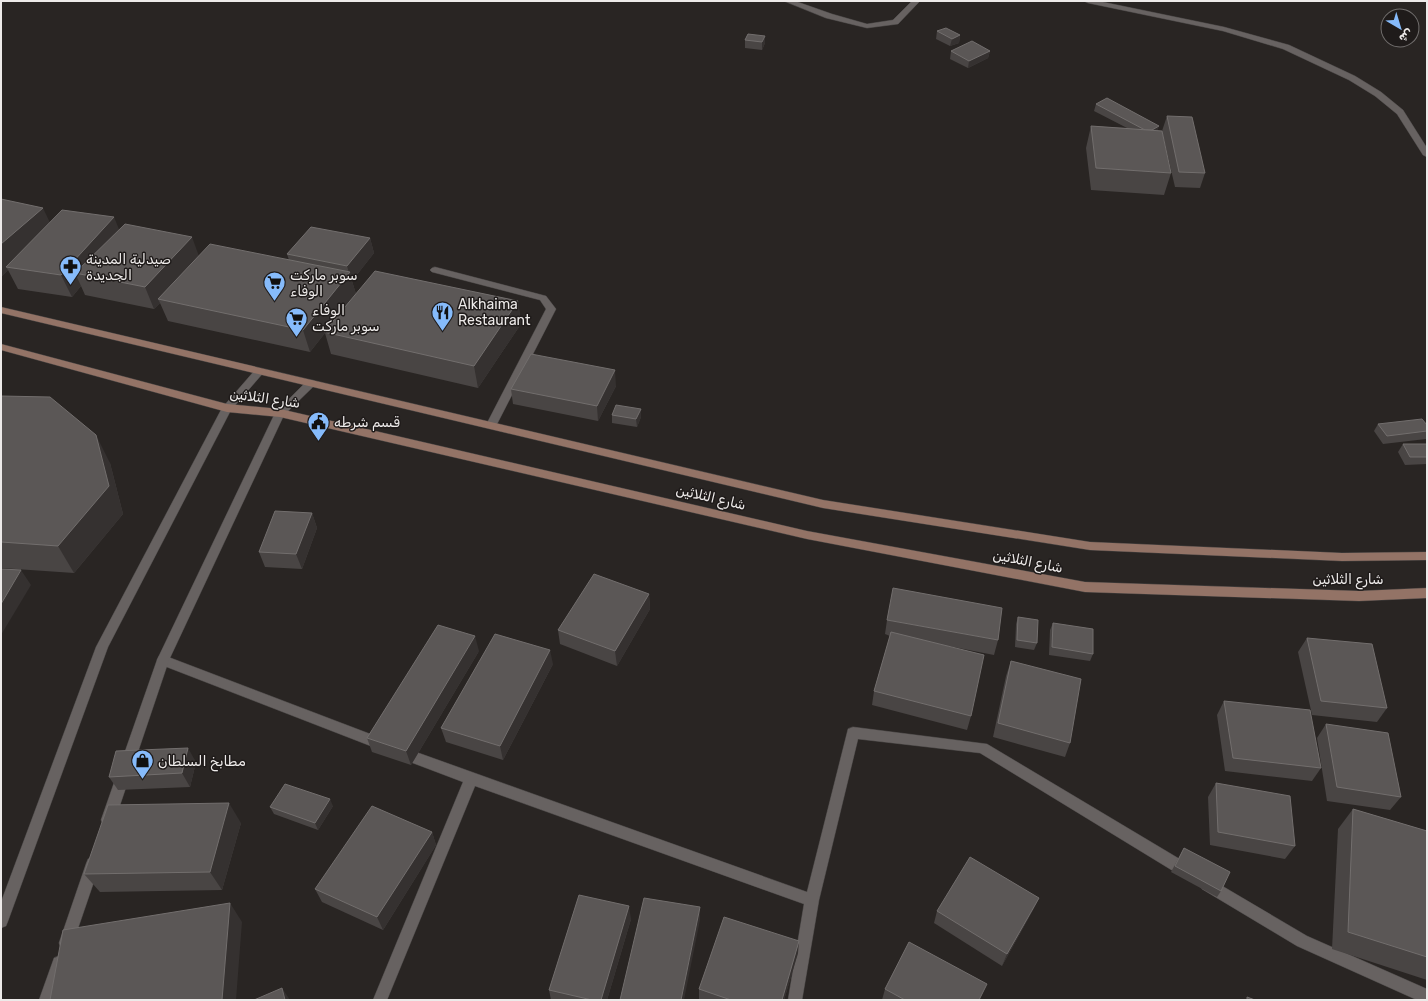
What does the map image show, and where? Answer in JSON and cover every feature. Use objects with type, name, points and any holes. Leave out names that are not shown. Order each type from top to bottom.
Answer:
[{"type":"main road","name":"شارع الثلاثين","points":[[1,310],[823,504],[1090,546],[1342,557],[1427,556]]},
{"type":"main road","name":"شارع الثلاثين","points":[[1,347],[228,408],[280,413],[807,534],[1085,587],[1359,596],[1427,593]]},
{"type":"street","points":[[788,1],[829,16],[867,26],[895,22],[916,1]]},
{"type":"street","points":[[1088,1],[1224,29],[1286,47],[1352,78],[1378,94],[1400,112],[1427,155]]},
{"type":"street","points":[[435,270],[543,298],[551,309],[491,425]]},
{"type":"street","points":[[1,921],[102,647],[228,408],[259,372]]},
{"type":"street","points":[[103,834],[163,660],[280,413],[311,383]]},
{"type":"street","points":[[163,660],[471,779],[812,900]]},
{"type":"street","points":[[795,1000],[812,900],[853,733],[982,748],[1302,941],[1427,997]]},
{"type":"street","points":[[380,1000],[471,779]]},
{"type":"street","points":[[46,1000],[98,849]]},
{"type":"building","points":[[946,28],[960,35],[952,39],[937,31]]},
{"type":"building","points":[[748,34],[765,36],[762,42],[745,40]]},
{"type":"building","points":[[972,41],[990,51],[969,61],[951,51]]},
{"type":"building","points":[[1107,98],[1159,126],[1152,130],[1145,130],[1096,104]]},
{"type":"building","points":[[1167,116],[1192,117],[1205,173],[1179,172]]},
{"type":"building","points":[[1091,126],[1162,131],[1171,173],[1096,168]]},
{"type":"building","points":[[1,199],[43,208],[1,244]]},
{"type":"building","points":[[62,210],[114,217],[61,275],[6,267]]},
{"type":"building","points":[[125,224],[192,237],[145,287],[75,273]]},
{"type":"building","points":[[311,227],[370,238],[347,266],[287,254]]},
{"type":"building","points":[[210,244],[350,272],[303,330],[158,299]]},
{"type":"building","points":[[375,271],[518,301],[474,366],[324,332]]},
{"type":"building","points":[[531,354],[615,370],[597,406],[511,389]]},
{"type":"building","points":[[1,396],[50,397],[96,435],[109,486],[58,546],[1,542]]},
{"type":"building","points":[[616,405],[641,409],[636,419],[612,415]]},
{"type":"building","points":[[1422,419],[1427,425],[1427,431],[1387,436],[1378,424]]},
{"type":"building","points":[[1403,444],[1427,444],[1427,457],[1410,457]]},
{"type":"building","points":[[275,511],[312,513],[296,554],[259,552]]},
{"type":"building","points":[[1,569],[21,570],[1,604]]},
{"type":"building","points":[[594,574],[649,594],[615,651],[558,630]]},
{"type":"building","points":[[893,588],[1002,608],[998,640],[887,620]]},
{"type":"building","points":[[1018,617],[1038,620],[1037,643],[1017,640]]},
{"type":"building","points":[[1053,623],[1093,629],[1093,654],[1052,647]]},
{"type":"building","points":[[438,625],[475,636],[406,751],[367,738]]},
{"type":"building","points":[[891,632],[984,655],[971,716],[874,691]]},
{"type":"building","points":[[495,634],[550,650],[500,746],[441,728]]},
{"type":"building","points":[[1307,638],[1372,644],[1387,708],[1321,701]]},
{"type":"building","points":[[1011,661],[1081,679],[1070,743],[998,723]]},
{"type":"building","points":[[1224,701],[1310,710],[1321,768],[1233,758]]},
{"type":"building","points":[[1326,724],[1388,733],[1401,797],[1337,787]]},
{"type":"building","points":[[188,748],[182,773],[109,777],[116,751]]},
{"type":"building","points":[[1216,783],[1290,796],[1295,846],[1218,832]]},
{"type":"building","points":[[285,784],[330,799],[315,823],[270,807]]},
{"type":"building","points":[[229,803],[210,872],[84,874],[108,805]]},
{"type":"building","points":[[372,806],[432,832],[377,917],[315,889]]},
{"type":"building","points":[[1353,809],[1427,831],[1427,957],[1348,932]]},
{"type":"building","points":[[1184,848],[1230,872],[1221,891],[1175,866]]},
{"type":"building","points":[[970,857],[1039,898],[1007,954],[937,911]]},
{"type":"building","points":[[579,895],[629,906],[601,1000],[592,1000],[549,990]]},
{"type":"building","points":[[644,898],[700,907],[681,1000],[620,1000]]},
{"type":"building","points":[[230,903],[222,1000],[50,1000],[63,930]]},
{"type":"building","points":[[724,917],[799,941],[782,1000],[731,1000],[699,989]]},
{"type":"building","points":[[909,942],[987,984],[979,1000],[905,1000],[885,989]]},
{"type":"building","points":[[282,988],[285,1000],[254,1000]]},
{"type":"building","points":[[1247,997],[1255,1000],[1247,1000]]},
{"type":"place","name":"صيدلية المدينة الجديدة","points":[[70,286]]},
{"type":"place","name":"سوبر ماركت الوفاء","points":[[275,302]]},
{"type":"place","name":"Alkhaima Restaurant","points":[[443,332]]},
{"type":"place","name":"الوفاء سوبر ماركت","points":[[297,338]]},
{"type":"place","name":"قسم شرطه","points":[[318,442]]},
{"type":"place","name":"مطابخ السلطان","points":[[142,780]]}]
